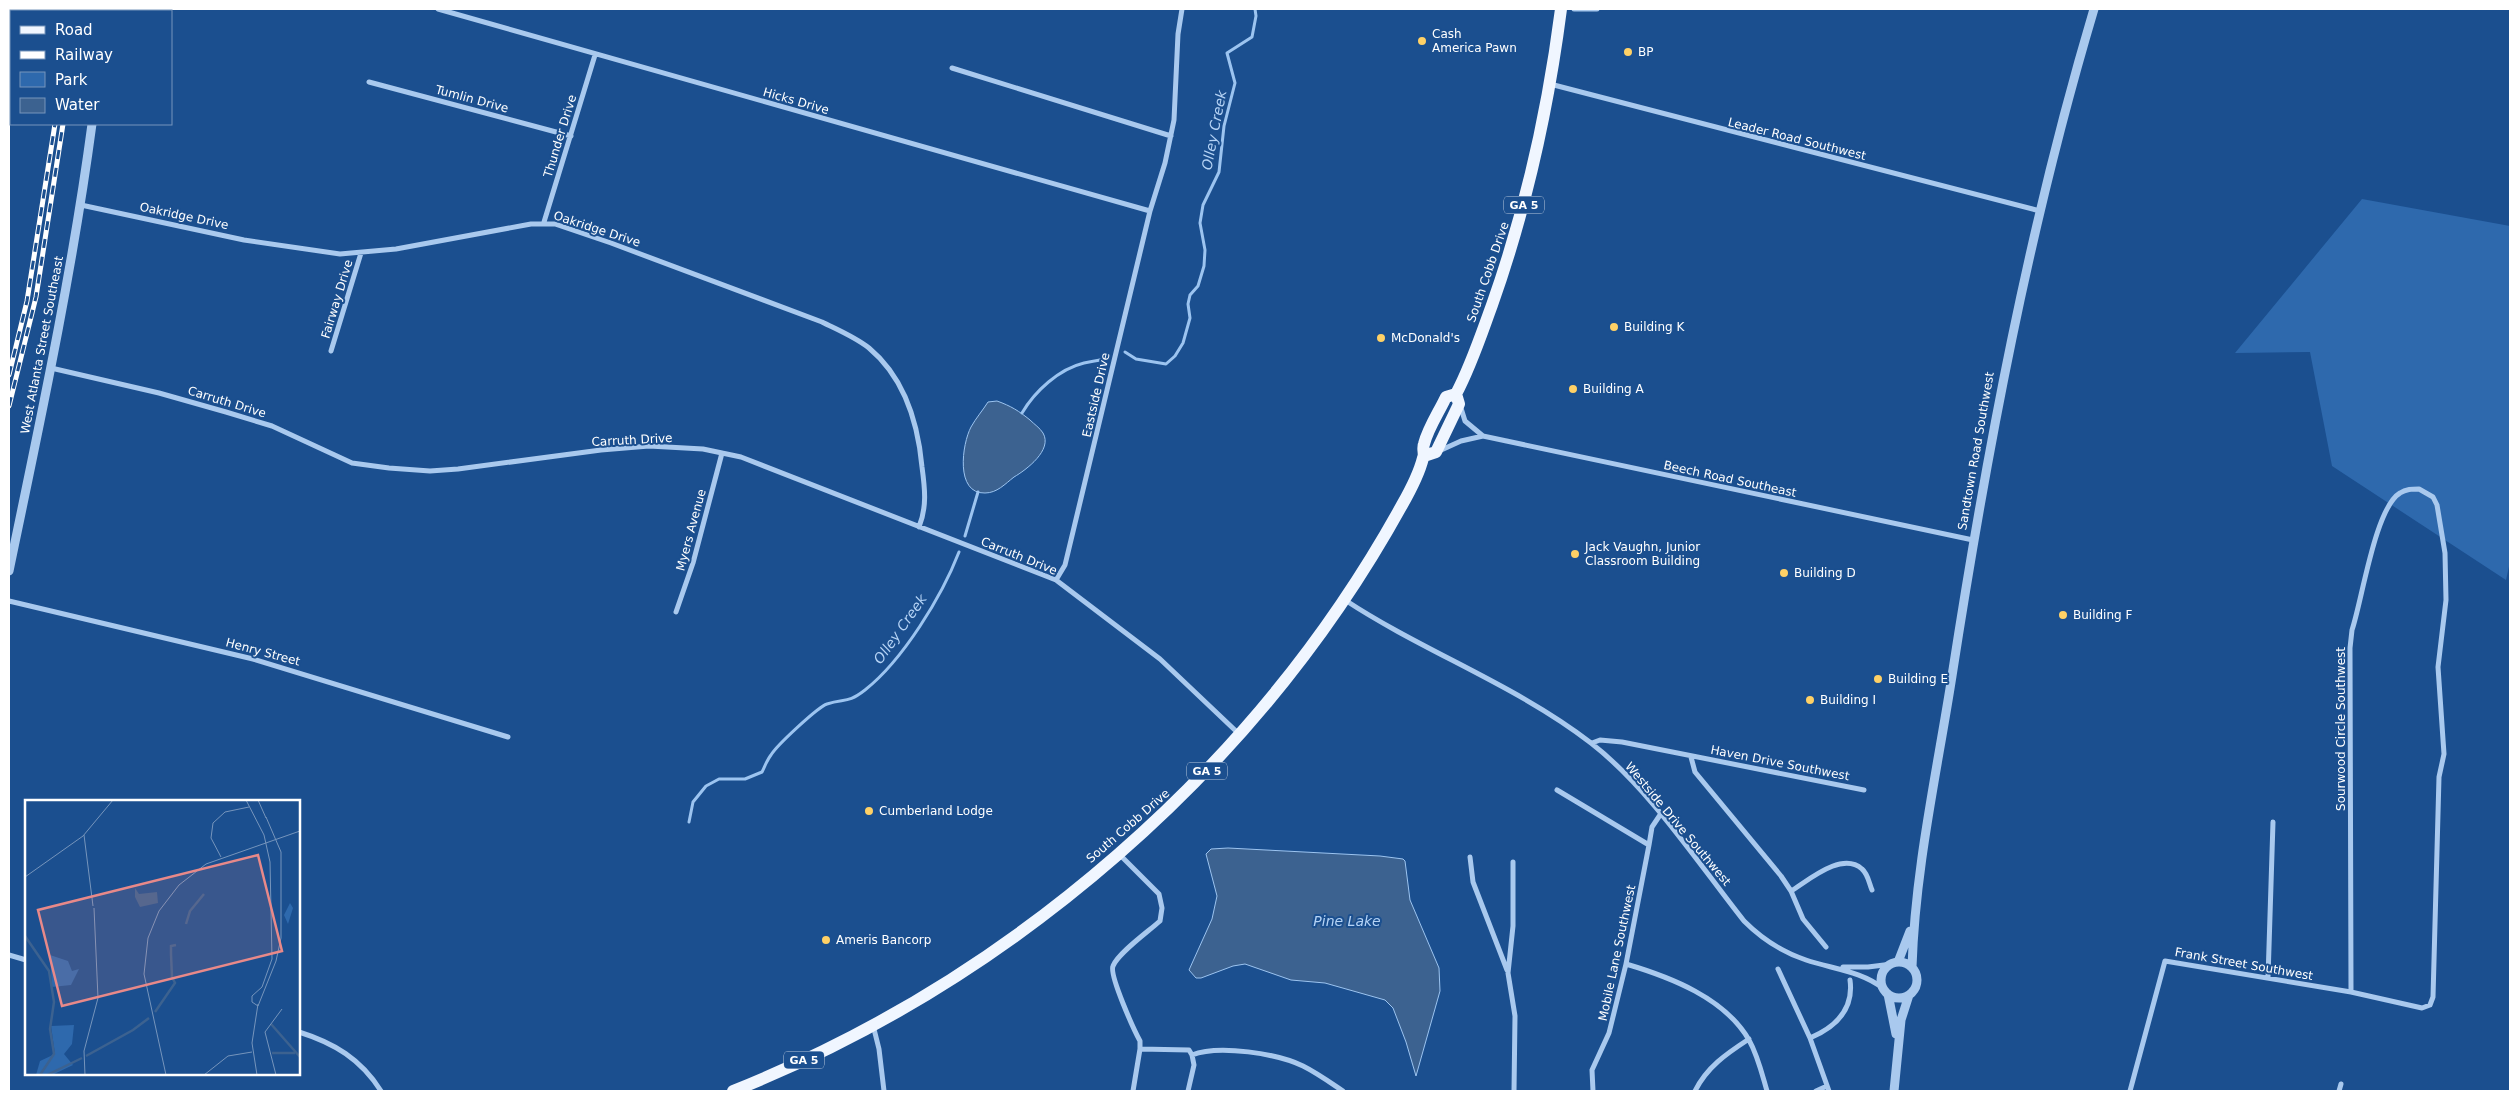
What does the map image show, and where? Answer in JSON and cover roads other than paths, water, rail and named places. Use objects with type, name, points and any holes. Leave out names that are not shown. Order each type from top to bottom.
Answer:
[{"type":"main road","name":"South Cobb Drive","points":[[733,1091],[807,1058],[926,995],[983,958],[1051,908],[1180,800],[1240,735],[1286,679],[1345,599],[1404,503],[1430,454],[1423,445],[1446,397],[1458,399],[1516,234],[1534,162],[1550,84],[1560,9]]},
{"type":"street","name":"Hicks Drive","points":[[438,9],[1150,211]]},
{"type":"street","name":"Eastside Drive","points":[[1056,580],[1065,565],[1150,211],[1171,136],[1176,104],[1176,54],[1182,9]]},
{"type":"street","points":[[1574,9],[1597,9]]},
{"type":"street","name":"Sandtown Road Southwest","points":[[1895,963],[1907,942],[1916,904],[1973,540],[1998,398],[2040,211],[2073,79],[2094,9]]},
{"type":"street","name":"Thunder Drive","points":[[544,222],[595,55]]},
{"type":"street","points":[[952,68],[1171,136]]},
{"type":"street","name":"Tumlin Drive","points":[[368,82],[571,136]]},
{"type":"street","name":"Leader Road Southwest","points":[[1550,84],[2040,211]]},
{"type":"street","name":"West Atlanta Street Southeast","points":[[9,570],[51,368],[81,205],[92,125]]},
{"type":"street","name":"Oakridge Drive","points":[[81,205],[306,250],[340,254],[361,253],[544,222],[610,243],[822,322],[868,348],[889,369],[902,389],[920,440],[926,506],[920,528]]},
{"type":"street","name":"Fairway Drive","points":[[331,351],[361,253]]},
{"type":"street","name":"Carruth Drive","points":[[51,368],[159,393],[226,412],[272,426],[352,463],[388,468],[430,471],[458,469],[601,450],[649,446],[722,453],[760,464],[1056,580],[1160,659],[1240,735]]},
{"type":"street","name":"Beech Road Southeast","points":[[1458,399],[1465,421],[1483,436]]},
{"type":"street","name":"Beech Road Southeast","points":[[1430,454],[1461,441],[1483,436],[1973,540]]},
{"type":"street","name":"Myers Avenue","points":[[676,612],[693,563],[722,453]]},
{"type":"street","name":"Sourwood Circle Southwest","points":[[2351,992],[2350,648],[2352,630],[2380,522],[2389,504],[2400,493],[2419,489],[2433,497],[2437,504],[2443,531],[2446,576],[2438,667],[2444,754],[2438,777],[2433,997],[2430,1005],[2422,1008]]},
{"type":"street","name":"Westside Drive Southwest","points":[[1345,599],[1532,704],[1592,743],[1627,776],[1753,930],[1792,954],[1865,977],[1886,992]]},
{"type":"street","name":"Henry Street","points":[[9,601],[253,659],[508,737]]},
{"type":"street","name":"Haven Drive Southwest","points":[[1592,743],[1600,740],[1622,742],[1864,790]]},
{"type":"street","points":[[1692,757],[1696,772],[1746,831],[1791,891],[1803,919],[1826,947]]},
{"type":"street","points":[[1557,790],[1649,845]]},
{"type":"street","name":"Mobile Lane Southwest","points":[[1593,1091],[1592,1070],[1609,1033],[1626,964],[1652,827],[1660,815]]},
{"type":"street","points":[[2268,978],[2272,822]]},
{"type":"street","points":[[1119,853],[1159,894],[1162,908],[1160,921],[1119,957],[1112,966],[1114,983],[1140,1041],[1133,1091]]},
{"type":"street","points":[[1470,857],[1473,882],[1508,973],[1515,1016],[1514,1091]]},
{"type":"street","points":[[1508,973],[1513,926],[1513,862]]},
{"type":"street","points":[[1791,891],[1830,868],[1849,863],[1862,869],[1872,890]]},
{"type":"street","name":"Sandtown Road Southwest","points":[[1912,967],[1916,904]]},
{"type":"street","points":[[9,955],[25,960]]},
{"type":"street","name":"Frank Street Southwest","points":[[2130,1091],[2165,961],[2351,992],[2422,1008]]},
{"type":"street","points":[[1894,1091],[1903,1009],[1917,981],[1912,967],[1895,963],[1883,972],[1882,978],[1898,1052]]},
{"type":"street","name":"Westside Drive Southwest","points":[[1837,967],[1868,967],[1895,963]]},
{"type":"street","points":[[1626,964],[1670,980],[1715,1004],[1734,1021],[1749,1040],[1767,1091]]},
{"type":"street","points":[[1778,969],[1810,1038],[1828,1089],[1816,1091]]},
{"type":"street","points":[[1810,1038],[1824,1032],[1841,1017],[1850,998],[1850,980]]},
{"type":"street","points":[[1886,992],[1898,998],[1909,995]]},
{"type":"street","points":[[873,1023],[879,1049],[884,1091]]},
{"type":"street","points":[[300,1032],[337,1047],[353,1058],[365,1069],[381,1091]]},
{"type":"street","points":[[1695,1091],[1703,1077],[1716,1062],[1749,1040]]},
{"type":"street","points":[[1140,1049],[1189,1050],[1194,1065],[1188,1091]]},
{"type":"street","points":[[1192,1055],[1203,1050],[1240,1052],[1280,1058],[1303,1066],[1343,1091]]},
{"type":"street","points":[[2339,1091],[2341,1084]]},
{"type":"water","points":[[997,401],[1018,411],[1030,420],[1043,433],[1045,439],[1041,453],[1025,470],[997,490],[985,493],[975,491],[965,477],[963,467],[965,445],[973,424],[988,402]]},
{"type":"water","name":"Pine Lake","points":[[1228,848],[1380,856],[1403,859],[1405,861],[1410,900],[1439,968],[1440,991],[1416,1076],[1393,1008],[1385,1000],[1325,983],[1291,980],[1245,964],[1233,966],[1201,978],[1196,978],[1189,970],[1212,919],[1217,896],[1206,854],[1211,849]]},
{"type":"waterway","name":"Olley Creek","points":[[1125,352],[1136,359],[1166,364],[1175,356],[1183,343],[1190,318],[1188,304],[1190,295],[1198,286],[1204,266],[1205,250],[1200,223],[1203,205],[1219,172],[1224,126],[1235,83],[1227,53],[1252,37],[1256,16],[1255,9]]},
{"type":"waterway","name":"Olley Creek","points":[[1022,413],[1048,382],[1066,370],[1084,363],[1107,358]]},
{"type":"waterway","name":"Olley Creek","points":[[965,536],[978,492]]},
{"type":"waterway","name":"Olley Creek","points":[[689,822],[693,802],[706,786],[719,779],[745,779],[762,772],[775,750],[815,712],[827,704],[854,697],[879,677],[907,645],[920,626],[932,607],[959,552]]},
{"type":"railway","points":[[9,375],[27,301],[55,125]]},
{"type":"railway","points":[[9,406],[36,297],[63,125]]},
{"type":"place","name":"Cash America Pawn","points":[[1422,41]]},
{"type":"place","name":"BP","points":[[1628,52]]},
{"type":"place","name":"Building K","points":[[1614,327]]},
{"type":"place","name":"McDonald's","points":[[1381,338]]},
{"type":"place","name":"Building A","points":[[1573,389]]},
{"type":"place","name":"Jack Vaughn, Junior Classroom Building","points":[[1575,554]]},
{"type":"place","name":"Building D","points":[[1784,573]]},
{"type":"place","name":"Building F","points":[[2063,615]]},
{"type":"place","name":"Building E","points":[[1878,679]]},
{"type":"place","name":"Building I","points":[[1810,700]]},
{"type":"place","name":"Cumberland Lodge","points":[[869,811]]},
{"type":"place","name":"Ameris Bancorp","points":[[826,940]]}]
